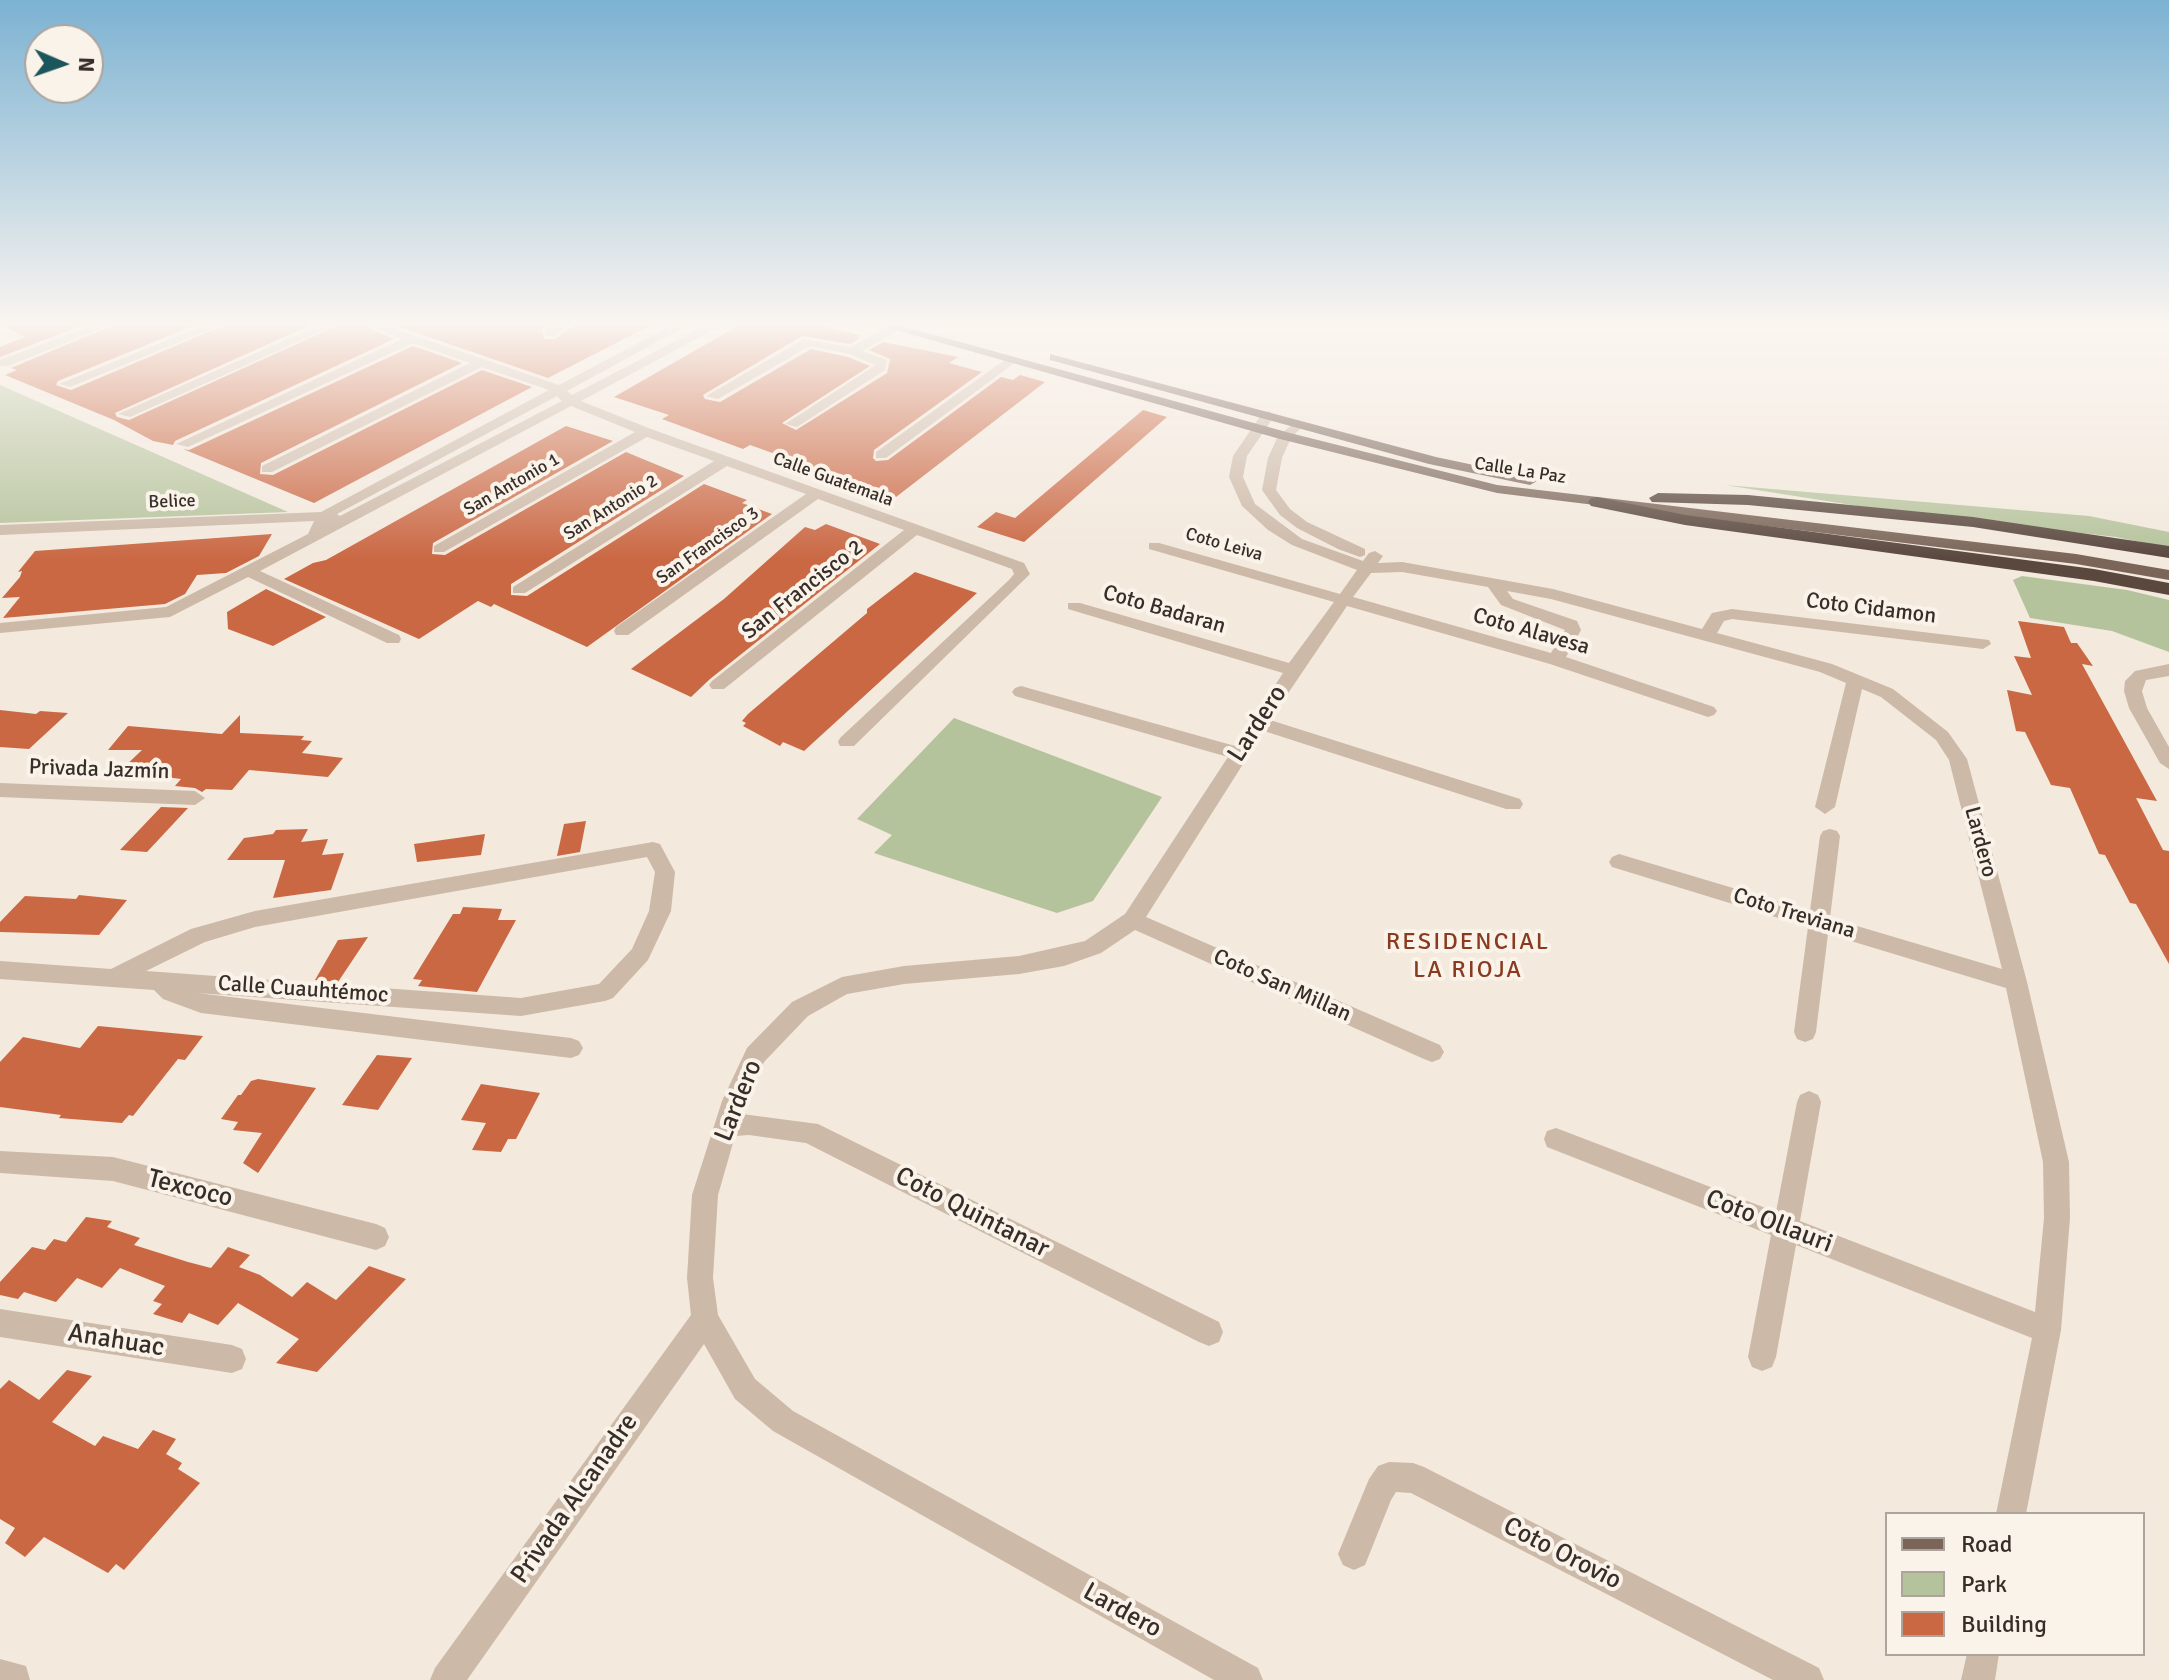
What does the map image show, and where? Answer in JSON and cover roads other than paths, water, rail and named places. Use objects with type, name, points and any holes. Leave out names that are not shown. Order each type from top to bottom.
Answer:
[{"type":"highway","points":[[1658,498],[1717,498],[1973,522],[2169,552]]},
{"type":"highway","points":[[1597,502],[1685,520],[2094,575],[2169,589]]},
{"type":"main road","name":"Calle La Paz","points":[[1167,402],[1462,482],[1597,502],[2070,551],[2169,569]]},
{"type":"main road","name":"Calle La Paz","points":[[1222,402],[1487,473],[1764,517],[2076,559],[2169,575]]},
{"type":"street","points":[[125,414],[152,402]]},
{"type":"street","points":[[183,444],[274,402]]},
{"type":"street","points":[[267,469],[401,402]]},
{"type":"street","points":[[315,533],[324,516],[532,402]]},
{"type":"street","points":[[0,628],[170,612],[315,533],[345,521],[571,402]]},
{"type":"street","name":"Calle Guatemala","points":[[573,402],[646,432],[1018,566],[1022,574],[1015,583],[847,742]]},
{"type":"street","points":[[792,424],[824,402]]},
{"type":"street","points":[[881,455],[954,402]]},
{"type":"street","points":[[1268,415],[1257,428],[1237,466],[1236,477],[1240,489],[1269,490]]},
{"type":"street","points":[[1298,424],[1285,436],[1270,474],[1269,490],[1285,512],[1302,525],[1370,562]]},
{"type":"street","name":"San Antonio 1","points":[[439,549],[646,432]]},
{"type":"street","name":"San Antonio 2","points":[[519,590],[725,461]]},
{"type":"street","name":"Lardero","points":[[1240,489],[1259,517],[1283,534],[1315,550],[1597,604],[1826,668],[1852,692],[1887,693],[1942,736],[1958,759],[2016,982],[2056,1162],[2057,1218],[2047,1330],[2011,1512]]},
{"type":"street","name":"San Francisco 3","points":[[622,631],[816,494]]},
{"type":"street","name":"Belice","points":[[0,530],[324,516],[345,521]]},
{"type":"street","name":"San Francisco 2","points":[[718,685],[915,529]]},
{"type":"street","name":"Coto Leiva","points":[[1154,546],[1340,600]]},
{"type":"street","name":"Lardero","points":[[1246,1680],[783,1421],[745,1389],[705,1319],[700,1278],[705,1195],[726,1126],[755,1055],[800,1009],[842,986],[904,975],[1019,965],[1064,957],[1093,947],[1133,920],[1237,753],[1340,600],[1370,562]]},
{"type":"street","points":[[247,571],[393,639]]},
{"type":"street","points":[[1493,583],[1507,602],[1571,625],[1573,630],[1556,660]]},
{"type":"street","name":"Coto Alavesa","points":[[1340,600],[1556,660],[1708,711]]},
{"type":"street","name":"Coto Badaran","points":[[1074,606],[1293,670]]},
{"type":"street","name":"Coto Cidamon","points":[[1708,634],[1718,617],[1732,614],[1983,644]]},
{"type":"street","points":[[2169,670],[2141,675],[2134,681],[2133,691],[2138,708],[2169,763]]},
{"type":"street","points":[[1021,692],[1237,753]]},
{"type":"street","points":[[1825,807],[1852,692]]},
{"type":"street","points":[[1260,723],[1513,804]]},
{"type":"street","name":"Privada Jazmín","points":[[0,790],[195,798]]},
{"type":"street","points":[[1805,1032],[1830,836]]},
{"type":"street","name":"Calle Cuauhtémoc","points":[[0,970],[521,1007],[605,992],[640,954],[660,911],[665,872],[653,849],[255,919],[199,935],[117,976]]},
{"type":"street","name":"Coto Treviana","points":[[1619,862],[2016,982]]},
{"type":"street","name":"Coto San Millan","points":[[1133,920],[1432,1052]]},
{"type":"street","points":[[157,979],[171,993],[201,1004],[571,1048]]},
{"type":"street","points":[[1762,1357],[1809,1102]]},
{"type":"street","name":"Coto Quintanar","points":[[726,1126],[749,1124],[809,1132],[1209,1332]]},
{"type":"street","name":"Coto Ollauri","points":[[1556,1139],[2047,1330]]},
{"type":"street","name":"Texcoco","points":[[0,1162],[113,1169],[376,1237]]},
{"type":"street","name":"Privada Alcanadre","points":[[447,1680],[705,1319]]},
{"type":"street","name":"Anahuac","points":[[0,1323],[232,1359]]},
{"type":"street","name":"Coto Orovio","points":[[1354,1554],[1380,1490],[1389,1477],[1413,1478],[1807,1680]]},
{"type":"street","points":[[1978,1680],[1983,1656]]},
{"type":"district","name":"RESIDENCIAL LA RIOJA","points":[[1468,957]]}]
